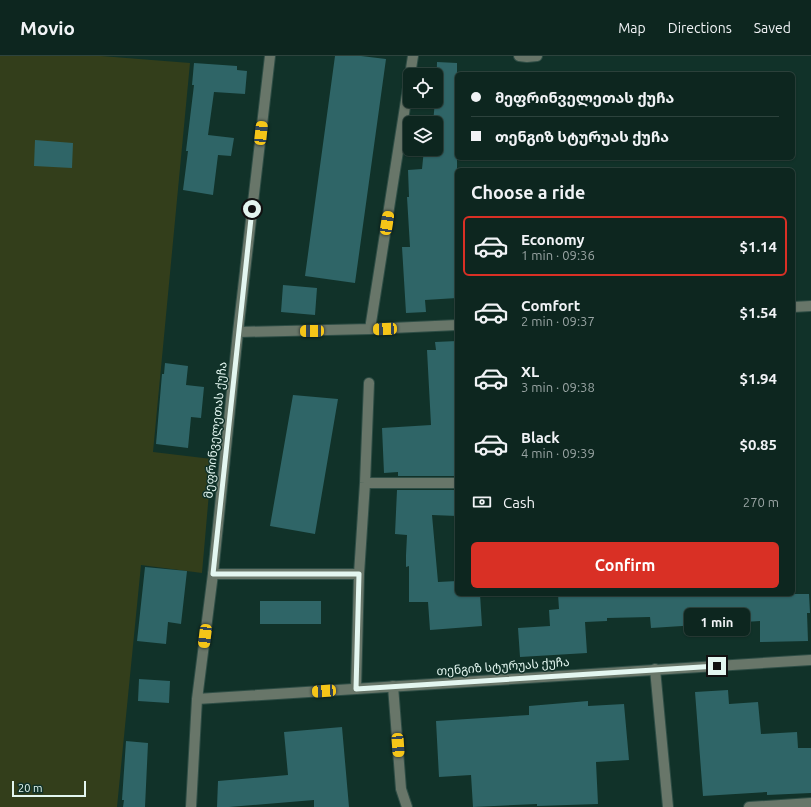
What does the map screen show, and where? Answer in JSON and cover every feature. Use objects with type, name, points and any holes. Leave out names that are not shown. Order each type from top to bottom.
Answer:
[{"type":"street","name":"მეფრინველეთას ქუჩა","points":[[191,807],[197,699],[213,574],[238,332],[270,56]]},
{"type":"street","points":[[370,329],[413,56]]},
{"type":"street","points":[[519,56],[537,56]]},
{"type":"street","points":[[795,307],[811,306]]},
{"type":"street","points":[[238,332],[370,329],[455,325]]},
{"type":"street","points":[[356,689],[359,574],[365,483],[369,383]]},
{"type":"street","points":[[365,483],[455,483]]},
{"type":"street","points":[[213,574],[359,574]]},
{"type":"street","name":"თენგიზ სტურუას ქუჩა","points":[[197,699],[811,660]]},
{"type":"street","points":[[655,670],[668,807]]},
{"type":"street","points":[[393,686],[401,789],[407,807]]},
{"type":"street","points":[[749,807],[811,803]]},
{"type":"green space","points":[[0,56],[101,56],[190,63],[153,452],[212,459],[202,573],[141,565],[117,807],[0,807]]},
{"type":"building","points":[[335,56],[361,56],[386,59],[355,283],[305,276]]},
{"type":"building","points":[[437,62],[457,63],[457,72],[455,72],[455,160],[457,160],[457,168],[455,168],[455,298],[425,300],[426,312],[406,313],[402,247],[410,247],[407,197],[409,197],[408,170],[422,169],[423,156],[443,156],[443,116],[434,116],[434,108],[443,108],[443,68],[437,68]]},
{"type":"building","points":[[194,63],[237,66],[237,70],[247,71],[245,94],[214,92],[208,135],[234,138],[231,156],[218,155],[213,195],[183,190],[194,85],[192,85]]},
{"type":"building","points":[[35,140],[73,143],[72,168],[34,166]]},
{"type":"building","points":[[283,285],[317,288],[315,315],[281,312]]},
{"type":"building","points":[[455,341],[455,476],[398,476],[398,472],[384,473],[382,428],[431,425],[427,350],[436,350],[435,342]]},
{"type":"building","points":[[165,363],[188,366],[186,385],[204,387],[201,418],[191,417],[188,448],[156,444],[162,374],[164,374]]},
{"type":"building","points":[[293,395],[338,399],[315,534],[270,526]]},
{"type":"building","points":[[397,490],[455,490],[455,516],[432,515],[438,582],[455,581],[455,596],[480,596],[482,626],[430,630],[428,602],[409,602],[409,566],[406,567],[407,535],[395,534]]},
{"type":"building","points":[[145,567],[187,571],[181,624],[168,622],[166,644],[137,641]]},
{"type":"building","points":[[795,594],[809,594],[810,613],[807,613],[808,641],[760,642],[760,621],[651,628],[650,617],[607,618],[607,621],[585,622],[587,653],[520,657],[518,628],[550,626],[549,610],[559,609],[558,596],[795,596]]},
{"type":"building","points":[[260,601],[321,601],[321,624],[260,624]]},
{"type":"building","points":[[139,679],[170,681],[169,703],[138,701]]},
{"type":"building","points":[[728,690],[729,704],[758,702],[761,734],[797,732],[798,748],[811,748],[811,793],[767,795],[767,792],[703,796],[695,692]]},
{"type":"building","points":[[588,701],[588,706],[624,704],[629,760],[596,762],[598,804],[537,806],[537,804],[473,807],[471,775],[439,777],[436,721],[529,715],[529,706]]},
{"type":"building","points":[[342,727],[349,807],[314,807],[314,800],[217,807],[218,781],[288,775],[284,732]]},
{"type":"building","points":[[126,741],[148,743],[145,807],[123,807],[124,800],[122,800]]},
{"type":"route","points":[[252,209],[213,574],[359,574],[356,689],[717,666]]}]
